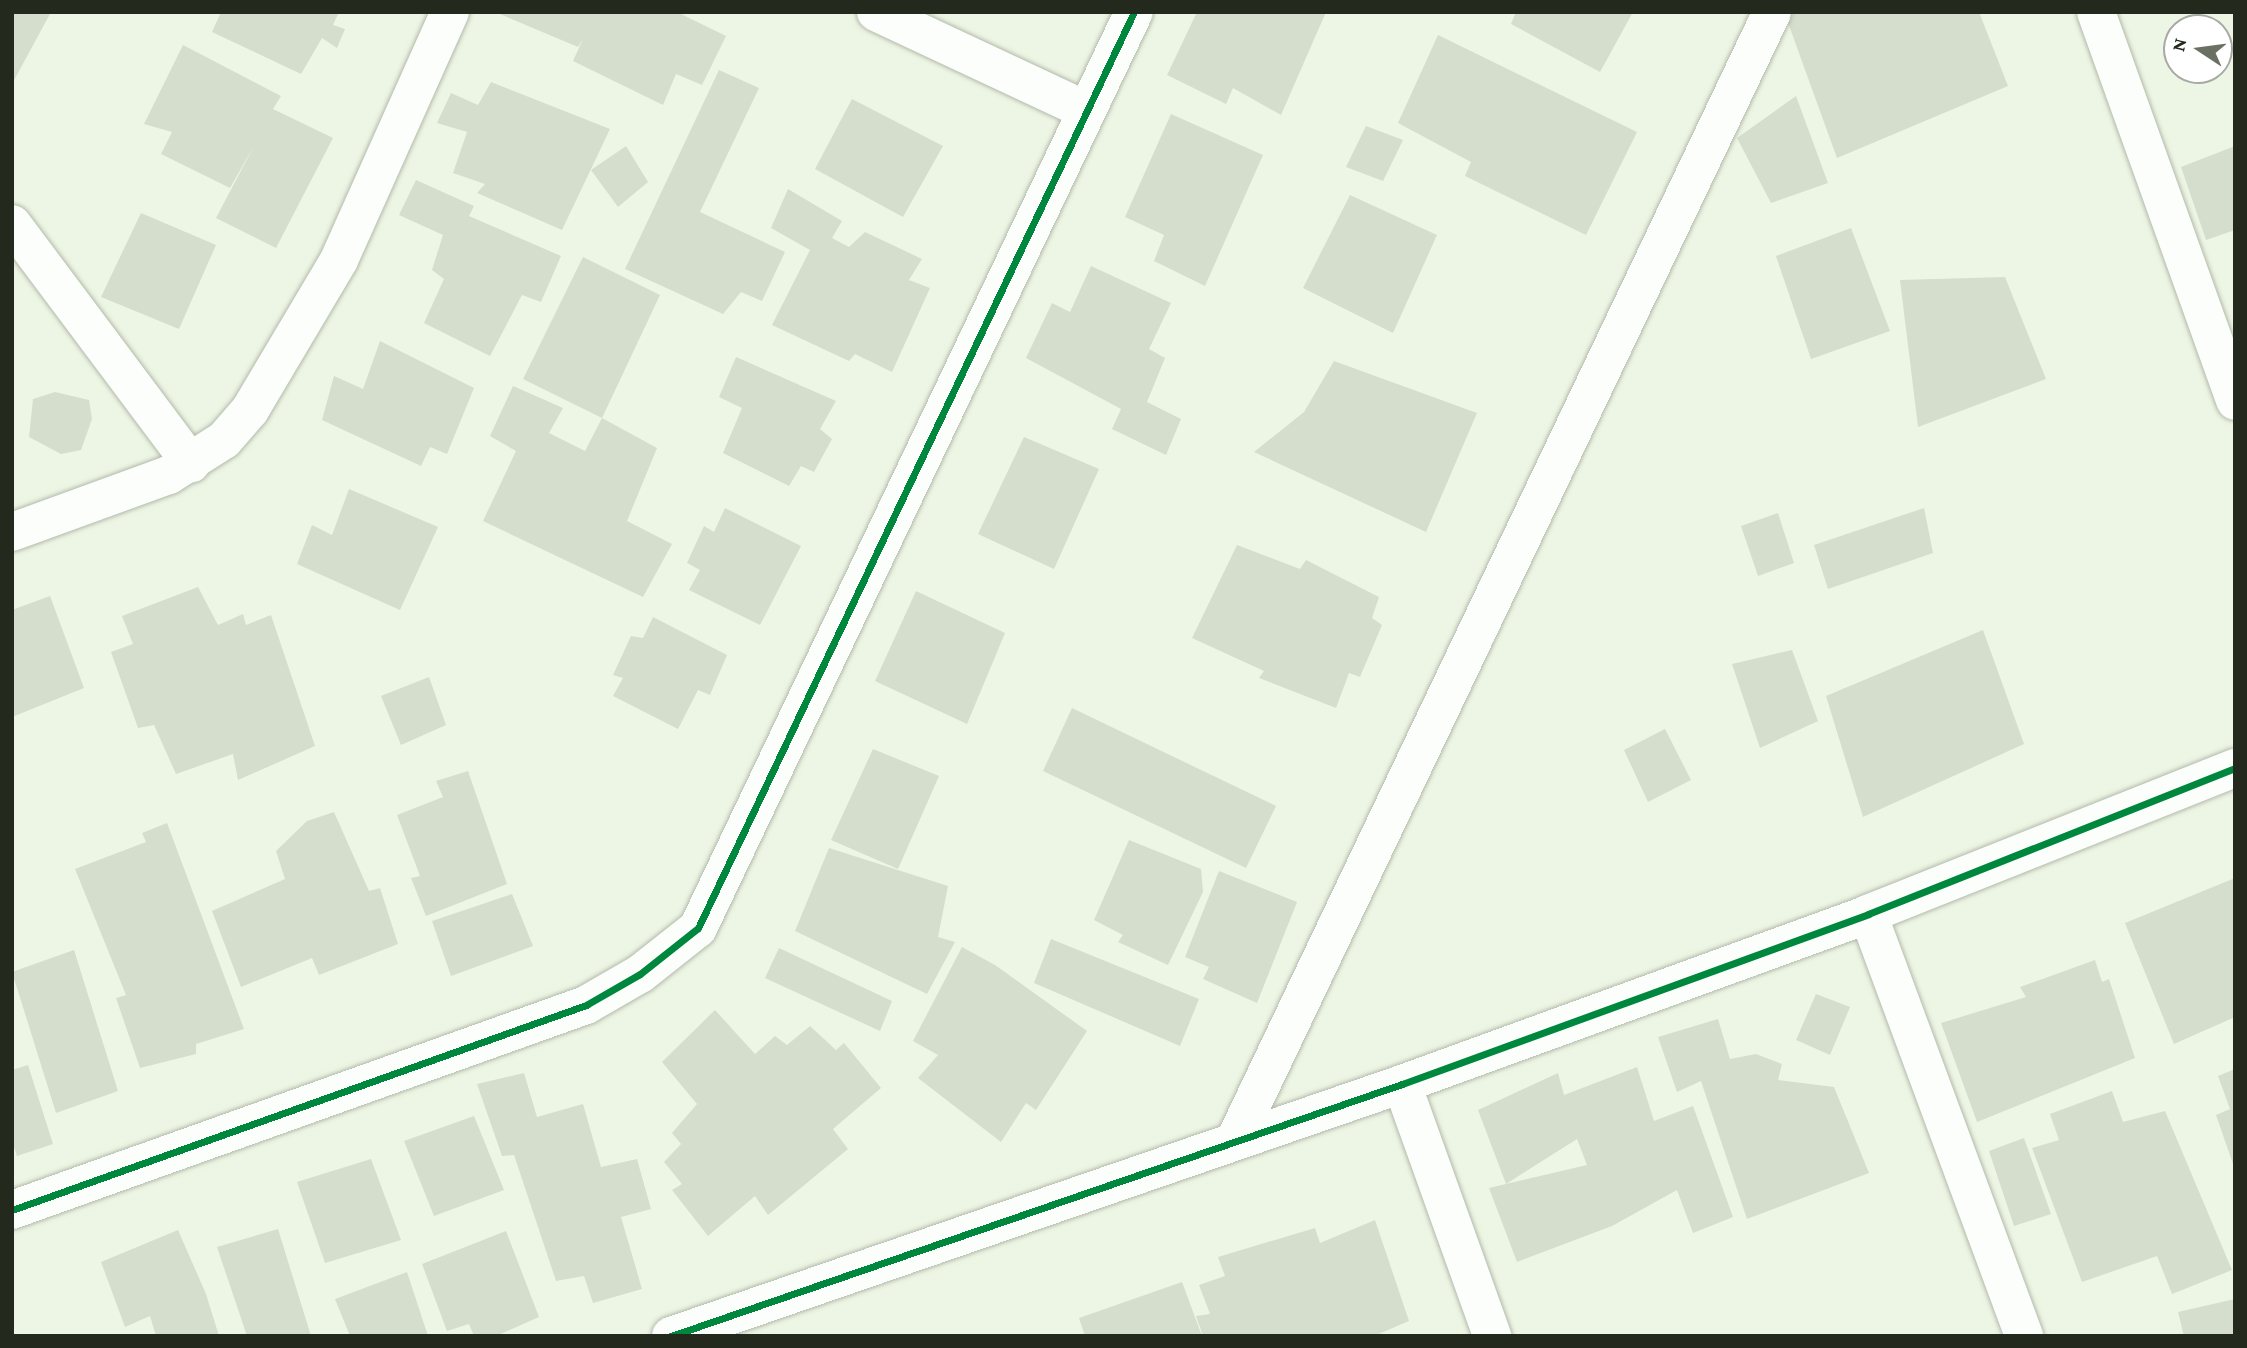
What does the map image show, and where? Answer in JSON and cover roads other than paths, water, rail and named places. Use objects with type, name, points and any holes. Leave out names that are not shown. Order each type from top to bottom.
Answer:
[{"type":"street","points":[[12,532],[191,463],[224,440],[250,410],[340,260],[450,12]]},
{"type":"street","points":[[876,12],[1085,110]]},
{"type":"street","points":[[12,1210],[586,1005],[640,974],[698,928],[1085,110],[1134,12]]},
{"type":"street","points":[[1235,1140],[1772,12]]},
{"type":"street","points":[[2095,12],[2235,401]]},
{"type":"street","points":[[12,224],[191,463]]},
{"type":"street","points":[[671,1336],[1402,1084],[1868,914],[2235,768]]},
{"type":"street","points":[[1868,914],[2024,1336]]},
{"type":"street","points":[[1402,1084],[1492,1336]]}]
